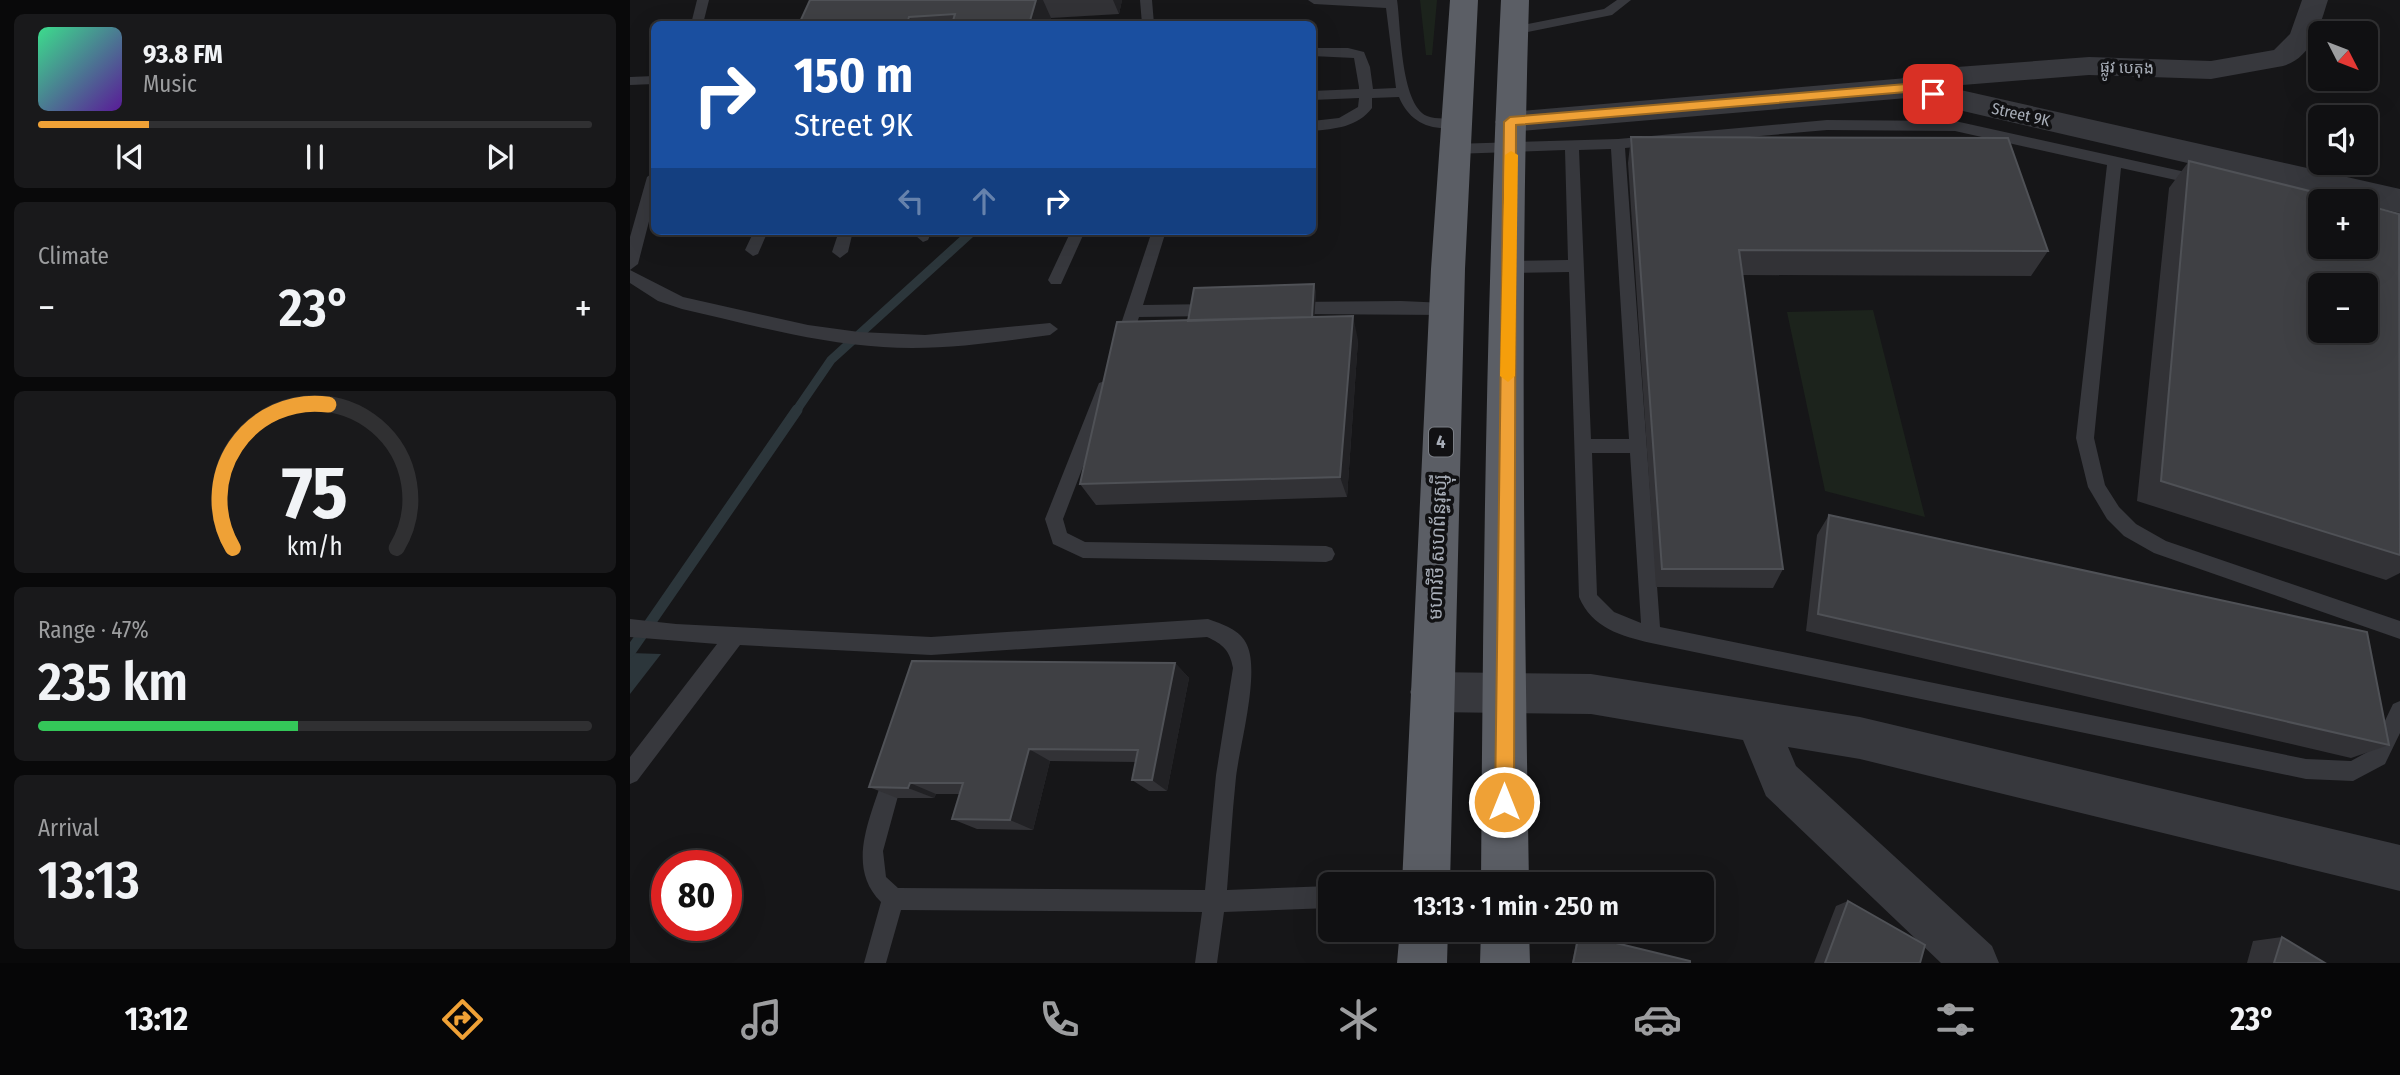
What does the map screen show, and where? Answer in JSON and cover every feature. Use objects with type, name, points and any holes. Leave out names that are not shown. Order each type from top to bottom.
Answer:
[{"type":"highway","name":"មហាវិថី សហព័ន្ធរុស្ស៊ី","points":[[1426,872],[1446,309],[1464,0]]},
{"type":"highway","points":[[1505,872],[1504,692],[1514,15]]},
{"type":"highway","points":[[1454,136],[1511,135]]},
{"type":"highway","points":[[1422,963],[1423,942]]},
{"type":"highway","points":[[1505,942],[1505,963]]},
{"type":"street","name":"ផ្លូវ បេតុង","points":[[1906,88],[1917,79],[2089,66],[2211,70],[2283,57],[2302,37],[2315,0]]},
{"type":"street","name":"Street 9K","points":[[1511,135],[1906,88],[2400,201]]},
{"type":"street","points":[[1431,692],[1591,694],[1860,738],[2400,868]]},
{"type":"street","points":[[1756,721],[1781,781],[1975,963]]},
{"type":"lane","points":[[698,21],[704,0]]},
{"type":"lane","points":[[1146,0],[1148,21]]},
{"type":"lane","points":[[1314,0],[1392,2],[1403,92],[1412,111],[1419,118],[1454,136]]},
{"type":"lane","points":[[1514,15],[1608,12],[1625,0]]},
{"type":"lane","points":[[1316,51],[1359,55],[1365,65],[1366,93],[1365,108],[1355,118],[1340,124],[1316,126]]},
{"type":"lane","points":[[630,80],[651,80]]},
{"type":"lane","points":[[1316,96],[1403,92]]},
{"type":"lane","points":[[1511,135],[1572,145],[1618,144],[1827,125],[1955,126],[2218,184]]},
{"type":"lane","points":[[1618,144],[1651,634]]},
{"type":"lane","points":[[1572,145],[1588,597],[1598,615],[1625,628],[1651,634],[2306,769],[2353,771],[2378,757],[2400,711]]},
{"type":"lane","points":[[2115,160],[2085,438],[2097,487],[2113,513],[2130,530],[2160,547],[2400,630]]},
{"type":"lane","points":[[630,264],[651,188]]},
{"type":"lane","points":[[753,250],[759,235]]},
{"type":"lane","points":[[839,252],[845,235]]},
{"type":"lane","points":[[1056,280],[1076,235]]},
{"type":"lane","points":[[1159,235],[1135,311],[1055,519],[1059,538],[1083,550],[1326,554]]},
{"type":"lane","points":[[1509,267],[1577,266]]},
{"type":"lane","points":[[630,276],[664,297],[682,303],[833,335],[883,341],[934,342],[1050,329]]},
{"type":"lane","points":[[1135,311],[1228,309]]},
{"type":"lane","points":[[1281,309],[1446,309]]},
{"type":"lane","points":[[1583,446],[1638,446]]},
{"type":"lane","points":[[630,628],[676,633],[931,646],[1208,628],[1226,636],[1239,648],[1243,668],[1226,775],[1215,901],[1206,963]]},
{"type":"lane","points":[[630,774],[735,636]]},
{"type":"lane","points":[[924,671],[931,646]]},
{"type":"lane","points":[[902,748],[872,851],[876,882],[893,899],[1215,901],[1318,897]]},
{"type":"lane","points":[[875,963],[893,899]]},
{"type":"shaded area","points":[[1420,0],[1437,0],[1432,55],[1426,55]]},
{"type":"shaded area","points":[[1873,310],[1925,517],[1825,491],[1787,312]]},
{"type":"shaded area","points":[[630,653],[661,654],[630,694]]},
{"type":"building","points":[[810,0],[1036,0],[1030,21],[953,21],[955,14],[909,17],[908,21],[800,21]]},
{"type":"building","points":[[1631,137],[2008,138],[2048,251],[1739,250],[1783,569],[1662,569]]},
{"type":"building","points":[[2189,161],[2308,191],[2308,259],[2378,259],[2378,208],[2399,214],[2400,555],[2161,481]]},
{"type":"building","points":[[1314,284],[1312,317],[1188,321],[1194,288]]},
{"type":"building","points":[[1353,316],[1340,477],[1080,484],[1117,322]]},
{"type":"building","points":[[1829,515],[2367,632],[2389,745],[1818,614]]},
{"type":"building","points":[[912,661],[1175,663],[1152,780],[1132,780],[1138,750],[1029,749],[1010,820],[952,819],[963,783],[910,783],[908,788],[869,787]]},
{"type":"building","points":[[1848,901],[1925,945],[1920,963],[1825,963]]},
{"type":"building","points":[[2282,937],[2325,963],[2274,963]]},
{"type":"building","points":[[1577,942],[1612,942],[1690,961],[1690,963],[1573,963]]},
{"type":"waterway","points":[[796,411],[831,360],[969,235]]},
{"type":"waterway","points":[[630,652],[797,410]]},
{"type":"slow traffic","points":[[1508,376],[1511,155]]},
{"type":"route","points":[[1504,802],[1510,122],[1906,88],[1933,94]]}]
